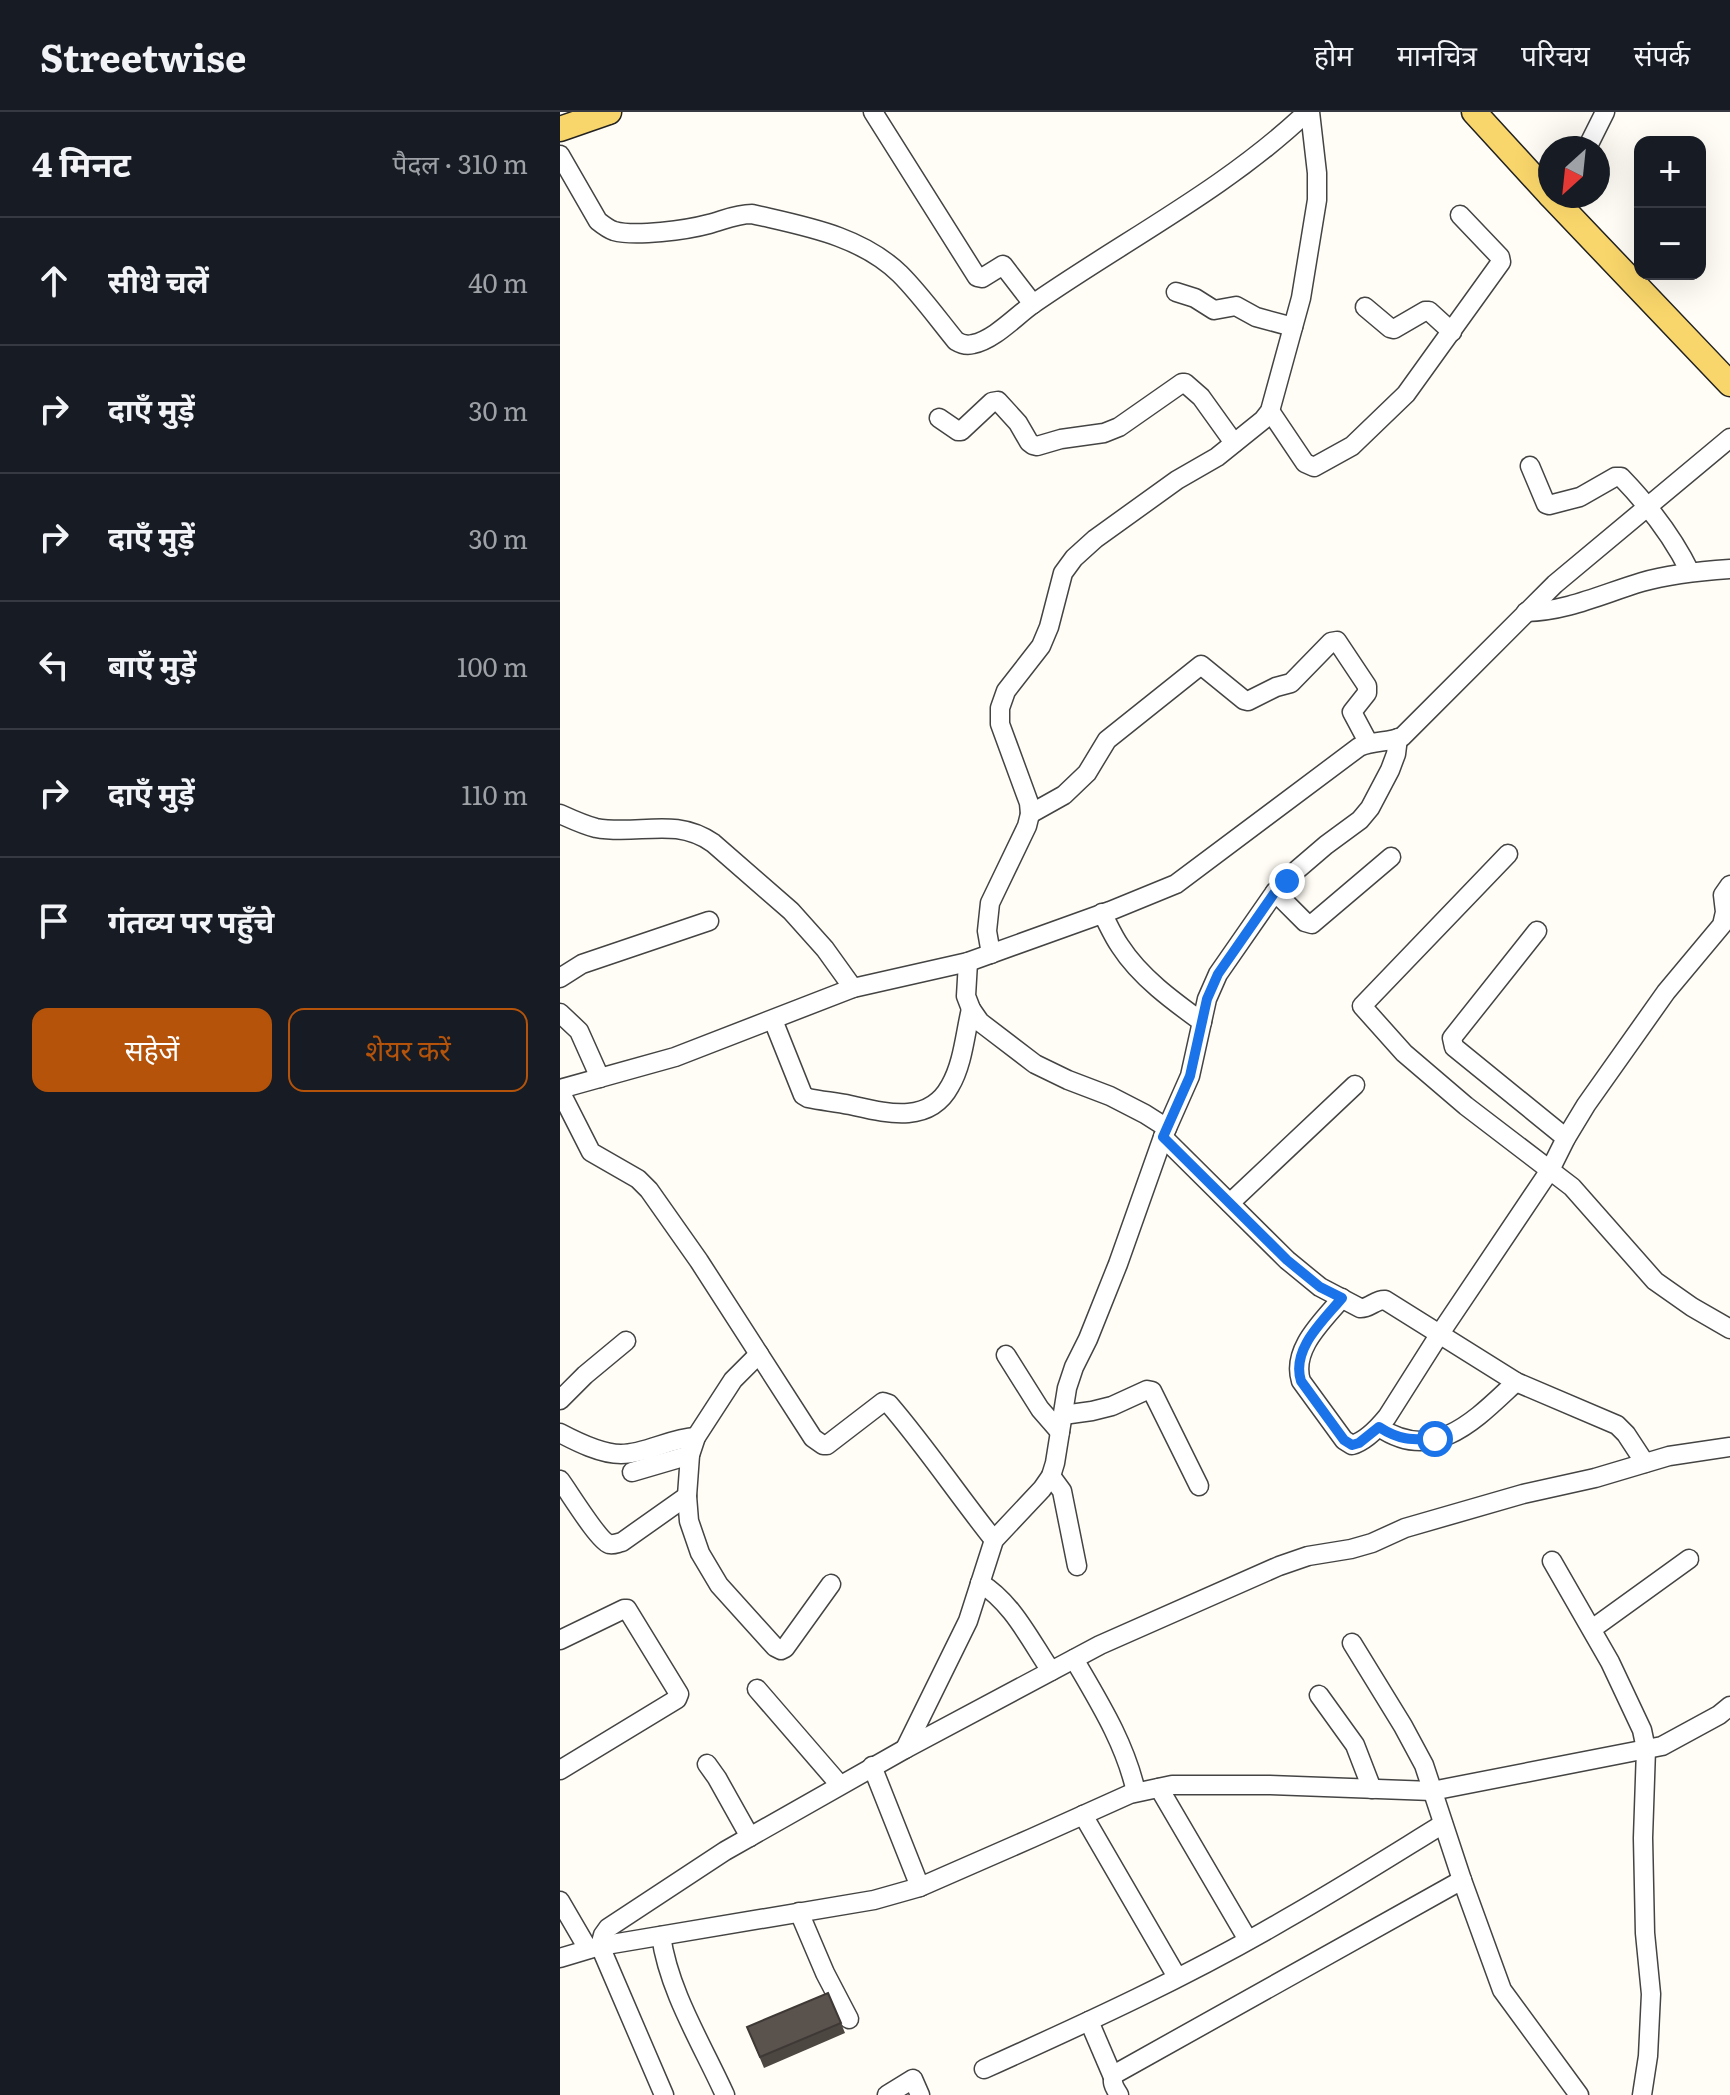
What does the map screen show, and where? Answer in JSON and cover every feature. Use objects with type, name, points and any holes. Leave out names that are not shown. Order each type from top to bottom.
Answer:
[{"type":"main road","points":[[560,129],[609,112]]},
{"type":"main road","points":[[1474,112],[1538,183]]},
{"type":"main road","points":[[1562,208],[1729,380]]},
{"type":"street","points":[[873,112],[977,277],[982,278],[1003,265],[1033,304]]},
{"type":"street","points":[[560,155],[598,221],[615,231],[673,230],[752,214],[826,232],[881,258],[900,274],[956,341],[973,345],[987,339],[1033,304],[1224,180],[1308,112]]},
{"type":"street","points":[[991,954],[987,931],[990,903],[1030,814],[1029,803],[1000,724],[1000,708],[1006,691],[1041,646],[1063,573],[1074,558],[1095,539],[1177,480],[1217,457],[1270,411],[1301,298],[1317,200],[1317,173],[1308,112]]},
{"type":"street","points":[[1593,136],[1605,112]]},
{"type":"street","points":[[1270,411],[1305,463],[1314,467],[1352,446],[1406,394],[1501,262],[1500,257],[1460,215]]},
{"type":"street","points":[[1176,292],[1195,298],[1214,310],[1236,306],[1256,317],[1293,327]]},
{"type":"street","points":[[1365,307],[1394,329],[1429,311],[1452,332]]},
{"type":"street","points":[[939,418],[961,431],[995,401],[1009,412],[1029,442],[1037,446],[1104,433],[1119,427],[1185,383],[1201,397],[1234,443]]},
{"type":"street","points":[[994,1540],[889,1404],[883,1402],[827,1445],[813,1438],[699,1261],[649,1190],[638,1179],[599,1158],[587,1147],[560,1090],[675,1057],[853,988],[968,962],[1176,884],[1359,747],[1368,742],[1378,743],[1402,737],[1555,584],[1730,438]]},
{"type":"street","points":[[1530,466],[1549,505],[1580,497],[1619,476],[1648,505],[1678,547],[1690,572]]},
{"type":"street","points":[[1526,612],[1564,609],[1645,581],[1690,572],[1730,569]]},
{"type":"street","points":[[1030,814],[1064,795],[1087,773],[1107,740],[1201,665],[1248,701],[1291,683],[1331,642],[1337,641],[1367,686],[1367,693],[1352,712],[1368,742]]},
{"type":"street","points":[[905,1749],[968,1621],[994,1540],[1051,1476],[1067,1388],[1118,1264],[1165,1132],[1190,1076],[1207,999],[1218,974],[1275,892],[1370,808],[1390,770],[1398,738]]},
{"type":"street","points":[[560,814],[596,828],[670,828],[700,834],[791,911],[825,949],[853,988]]},
{"type":"street","points":[[1508,854],[1362,1006],[1404,1053],[1466,1106],[1572,1187],[1655,1281],[1730,1329]]},
{"type":"street","points":[[1275,892],[1305,922],[1312,924],[1391,857]]},
{"type":"street","points":[[1342,1298],[1315,1330],[1298,1363],[1298,1371],[1301,1381],[1349,1444],[1359,1443],[1387,1417],[1550,1170],[1586,1105],[1666,992],[1722,925],[1725,912],[1723,895],[1730,885]]},
{"type":"street","points":[[1102,913],[1120,947],[1142,972],[1202,1022]]},
{"type":"street","points":[[560,978],[582,964],[709,921]]},
{"type":"street","points":[[1537,931],[1452,1038],[1452,1044],[1566,1138]]},
{"type":"street","points":[[968,962],[966,996],[980,1022],[1035,1064],[1145,1114],[1230,1203],[1320,1287],[1364,1308],[1385,1300],[1516,1382],[1617,1425],[1645,1463]]},
{"type":"street","points":[[773,1020],[803,1095],[890,1114],[917,1113],[940,1100],[950,1087],[971,1009]]},
{"type":"street","points":[[560,1013],[579,1031],[600,1078]]},
{"type":"street","points":[[1230,1203],[1355,1085]]},
{"type":"street","points":[[560,1400],[626,1341]]},
{"type":"street","points":[[759,1354],[733,1380],[693,1446],[687,1496],[689,1521],[700,1553],[719,1585],[781,1650],[831,1584]]},
{"type":"street","points":[[1006,1355],[1040,1409],[1062,1423]]},
{"type":"street","points":[[1379,1427],[1393,1436],[1409,1440],[1447,1437],[1471,1421],[1516,1382]]},
{"type":"street","points":[[1062,1423],[1147,1390],[1152,1391],[1199,1486]]},
{"type":"street","points":[[560,1433],[621,1454],[681,1438],[693,1446]]},
{"type":"street","points":[[632,1472],[693,1446]]},
{"type":"street","points":[[594,1947],[608,1928],[725,1851],[872,1766],[1100,1645],[1279,1566],[1308,1556],[1372,1543],[1405,1528],[1523,1494],[1595,1478],[1669,1456],[1730,1447]]},
{"type":"street","points":[[1051,1476],[1063,1496],[1077,1566]]},
{"type":"street","points":[[560,1480],[596,1532],[610,1544],[622,1542],[687,1496]]},
{"type":"street","points":[[1592,1629],[1689,1559]]},
{"type":"street","points":[[1552,1561],[1592,1629],[1636,1715],[1646,1749],[1643,1838],[1645,1933],[1651,1994],[1648,2056],[1642,2095]]},
{"type":"street","points":[[980,1583],[993,1590],[1007,1605],[1051,1671]]},
{"type":"street","points":[[560,1640],[627,1609],[679,1694],[677,1699],[560,1770]]},
{"type":"street","points":[[1352,1643],[1417,1751],[1502,1990],[1579,2095]]},
{"type":"street","points":[[1074,1659],[1126,1756],[1136,1792]]},
{"type":"street","points":[[757,1689],[840,1785]]},
{"type":"street","points":[[1319,1695],[1355,1745],[1372,1789]]},
{"type":"street","points":[[560,1958],[594,1947],[874,1900],[920,1887],[1136,1792],[1172,1785],[1432,1791],[1662,1746],[1730,1706]]},
{"type":"street","points":[[707,1764],[750,1837]]},
{"type":"street","points":[[872,1766],[920,1887]]},
{"type":"street","points":[[1159,1788],[1248,1940]]},
{"type":"street","points":[[1083,1815],[1177,1977]]},
{"type":"street","points":[[984,2069],[1089,2021],[1248,1940],[1443,1824]]},
{"type":"street","points":[[1089,2021],[1116,2086],[1229,2009],[1462,1880]]},
{"type":"street","points":[[560,1901],[594,1947],[664,2095]]},
{"type":"street","points":[[799,1912],[849,2019]]},
{"type":"street","points":[[661,1936],[663,1951],[681,2002],[725,2095]]},
{"type":"street","points":[[887,2095],[913,2079],[920,2095]]},
{"type":"building","points":[[828,1993],[841,2023],[760,2057],[747,2027]]},
{"type":"route","points":[[1287,881],[1275,892],[1218,974],[1207,999],[1190,1076],[1163,1137],[1287,1260],[1320,1287],[1342,1298],[1315,1330],[1298,1363],[1298,1371],[1301,1381],[1344,1440],[1352,1445],[1359,1443],[1379,1427],[1393,1436],[1409,1440],[1435,1439]]}]
